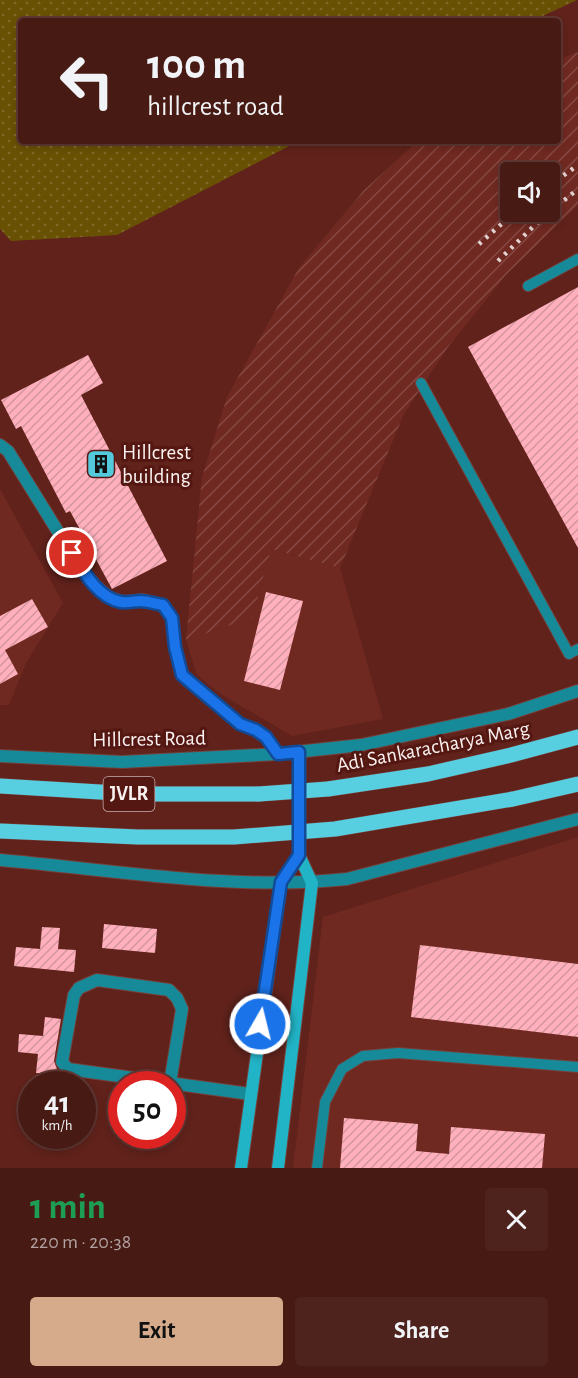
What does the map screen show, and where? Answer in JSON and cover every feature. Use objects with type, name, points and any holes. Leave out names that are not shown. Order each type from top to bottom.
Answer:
[{"type":"main road","name":"Adi Sankaracharya Marg","points":[[0,786],[133,794],[259,794],[328,789],[428,774],[578,737]]},
{"type":"main road","points":[[278,1168],[312,883],[299,855],[299,752]]},
{"type":"main road","name":"JVLR","points":[[0,831],[138,837],[234,837],[335,829],[513,799],[578,784]]},
{"type":"main road","points":[[241,1168],[281,882],[299,855]]},
{"type":"street","name":"Hillcrest Road","points":[[0,445],[8,451],[83,572],[110,598],[123,602],[143,600],[163,605],[172,618],[175,647],[182,675],[240,724],[266,737],[278,754]]},
{"type":"street","name":"Hillcrest Road","points":[[0,756],[122,762],[299,752],[361,745],[508,714],[578,691]]},
{"type":"street","points":[[0,860],[211,880],[312,883],[346,879],[578,819]]},
{"type":"street","points":[[97,980],[169,990],[177,998],[182,1009],[170,1083],[65,1067],[62,1062],[74,994],[79,987],[97,980]]},
{"type":"street","points":[[186,1085],[250,1094]]},
{"type":"lane","points":[[528,286],[578,259]]},
{"type":"lane","points":[[421,383],[569,654],[578,649]]},
{"type":"lane","points":[[317,1168],[325,1102],[342,1068],[363,1056],[398,1053],[578,1067]]},
{"type":"shaded area","points":[[0,0],[577,0],[538,18],[18,18],[18,144],[293,144],[117,235],[11,241],[0,229]]},
{"type":"shaded area","points":[[578,52],[578,205],[506,275],[448,347],[404,414],[340,568],[271,549],[252,618],[186,640],[202,477],[227,397],[299,268],[364,190],[415,144],[561,144],[561,59]]},
{"type":"shaded area","points":[[0,489],[63,603],[26,663],[9,705],[0,705]]},
{"type":"shaded area","points":[[271,549],[340,568],[383,719],[292,736],[219,693],[197,675],[186,640],[252,618]]},
{"type":"shaded area","points":[[578,837],[578,1168],[293,1168],[323,917]]},
{"type":"building","points":[[578,287],[578,548],[468,347]]},
{"type":"building","points":[[88,355],[103,383],[81,395],[167,561],[112,589],[70,511],[66,513],[21,426],[16,429],[1,400]]},
{"type":"building","points":[[266,592],[303,601],[280,690],[244,681]]},
{"type":"building","points":[[32,599],[48,627],[5,650],[18,674],[0,684],[0,616]]},
{"type":"building","points":[[104,924],[157,929],[155,953],[102,948]]},
{"type":"building","points":[[42,927],[60,928],[58,949],[76,950],[74,972],[14,966],[16,947],[40,949]]},
{"type":"building","points":[[420,945],[578,964],[578,1037],[411,1017]]},
{"type":"building","points":[[45,1017],[61,1019],[54,1061],[57,1071],[36,1071],[38,1054],[18,1052],[19,1034],[43,1036]]},
{"type":"building","points":[[344,1118],[418,1124],[416,1151],[449,1154],[451,1127],[545,1134],[542,1168],[340,1168]]},
{"type":"railway","points":[[560,178],[578,165]]},
{"type":"railway","points":[[498,261],[540,220],[578,189]]},
{"type":"railway","points":[[479,244],[504,222]]},
{"type":"place","name":"Hillcrest building","points":[[101,464]]},
{"type":"route","points":[[72,553],[83,572],[110,598],[123,602],[143,600],[163,605],[172,618],[175,647],[182,675],[240,724],[266,737],[278,754],[299,752],[299,855],[281,882],[260,1024]]}]
